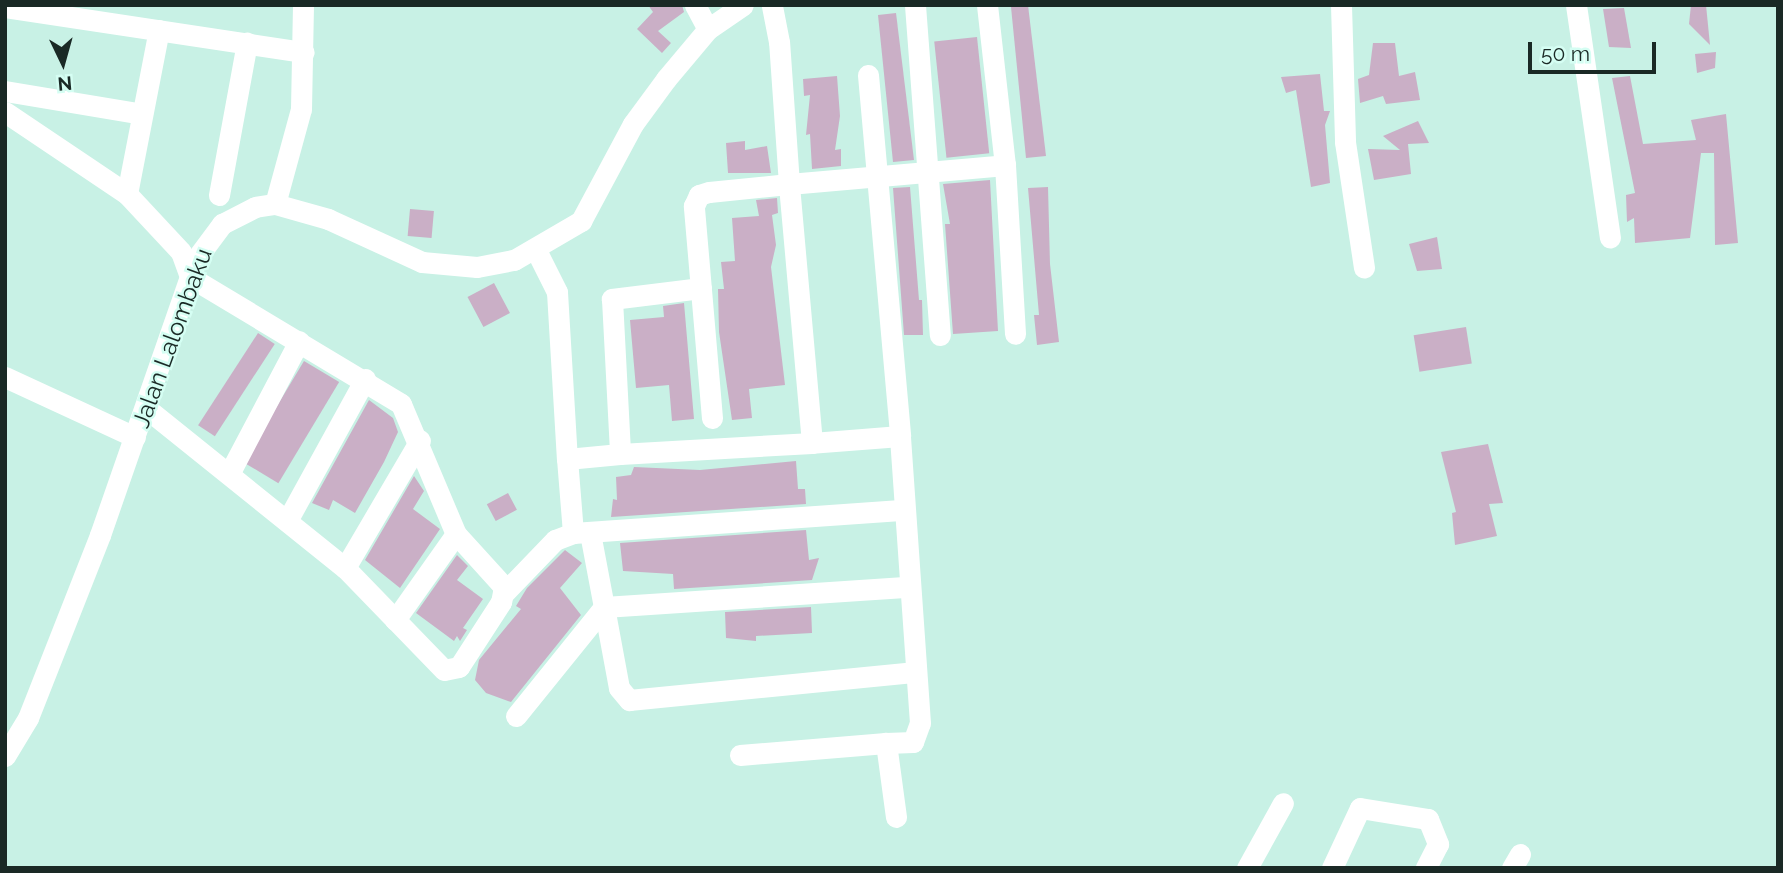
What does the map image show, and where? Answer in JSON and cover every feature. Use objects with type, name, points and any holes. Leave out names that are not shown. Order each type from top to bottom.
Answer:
[{"type":"street","points":[[303,5],[301,109],[275,204],[328,219],[422,262],[447,267],[497,265],[536,250],[581,221],[634,124],[708,29],[743,5]]},
{"type":"street","points":[[695,5],[708,29]]},
{"type":"street","points":[[772,5],[779,42],[812,443]]},
{"type":"street","points":[[915,5],[940,335]]},
{"type":"street","points":[[987,5],[1004,165],[1015,334]]},
{"type":"street","points":[[1340,5],[1345,142],[1364,268]]},
{"type":"street","points":[[1576,5],[1610,238]]},
{"type":"street","points":[[5,6],[304,52]]},
{"type":"street","points":[[127,194],[159,30]]},
{"type":"street","points":[[219,195],[247,43]]},
{"type":"street","points":[[740,755],[913,742],[918,736],[900,436],[868,75]]},
{"type":"street","points":[[5,90],[142,114]]},
{"type":"street","points":[[5,112],[127,194],[181,253],[190,277],[365,379],[401,404],[420,440],[456,534],[495,575],[503,594]]},
{"type":"street","points":[[712,418],[693,214],[696,198],[709,192],[1004,165]]},
{"type":"street","name":"Jalan Lalombaku","points":[[5,756],[28,718],[146,408],[202,246],[222,224],[255,207],[275,204]]},
{"type":"street","points":[[536,250],[557,292],[567,459],[581,533],[604,607],[620,688],[629,700],[916,672]]},
{"type":"street","points":[[620,454],[612,299],[701,288]]},
{"type":"street","points":[[229,474],[299,341]]},
{"type":"street","points":[[5,377],[135,437]]},
{"type":"street","points":[[287,521],[365,379]]},
{"type":"street","points":[[146,408],[345,568],[444,670],[453,671],[503,594],[547,547],[581,533],[904,510]]},
{"type":"street","points":[[567,459],[900,436]]},
{"type":"street","points":[[345,568],[420,440]]},
{"type":"street","points":[[395,620],[456,534]]},
{"type":"street","points":[[516,716],[604,607],[908,587]]},
{"type":"street","points":[[886,743],[896,817]]},
{"type":"street","points":[[1247,868],[1283,803]]},
{"type":"street","points":[[1332,868],[1360,808],[1428,819],[1438,844],[1426,868]]},
{"type":"building","points":[[648,5],[682,5],[684,12],[658,31],[671,43],[662,53],[637,29],[653,12]]},
{"type":"building","points":[[1028,5],[1046,156],[1026,158],[1011,7]]},
{"type":"building","points":[[1691,5],[1706,5],[1710,45],[1689,24]]},
{"type":"building","points":[[1624,8],[1631,48],[1609,47],[1603,9]]},
{"type":"building","points":[[896,13],[914,160],[893,162],[878,15]]},
{"type":"building","points":[[977,37],[989,153],[946,158],[934,41]]},
{"type":"building","points":[[1373,43],[1395,43],[1399,76],[1415,72],[1420,100],[1386,104],[1383,96],[1360,103],[1358,79],[1369,75]]},
{"type":"building","points":[[1716,52],[1715,68],[1697,73],[1695,54]]},
{"type":"building","points":[[1320,74],[1324,111],[1330,111],[1325,125],[1330,183],[1311,187],[1296,90],[1286,93],[1281,77]]},
{"type":"building","points":[[837,76],[840,116],[835,150],[841,149],[841,166],[812,169],[810,134],[806,135],[810,95],[804,96],[803,79]]},
{"type":"building","points":[[1630,76],[1643,144],[1696,140],[1691,120],[1726,114],[1738,243],[1715,245],[1714,153],[1701,153],[1690,238],[1635,243],[1634,218],[1627,222],[1626,195],[1635,193],[1612,78]]},
{"type":"building","points":[[1418,121],[1429,143],[1408,144],[1411,174],[1374,180],[1368,149],[1400,150],[1383,136]]},
{"type":"building","points":[[745,141],[745,150],[767,146],[771,173],[728,173],[726,143]]},
{"type":"building","points":[[990,180],[998,331],[953,334],[945,224],[950,224],[943,184]]},
{"type":"building","points":[[910,187],[923,335],[904,335],[893,188]]},
{"type":"building","points":[[1048,187],[1050,264],[1059,342],[1037,345],[1034,315],[1039,315],[1028,188]]},
{"type":"building","points":[[777,198],[778,213],[772,215],[776,245],[771,267],[785,385],[749,389],[752,418],[732,420],[719,332],[718,289],[724,289],[721,262],[735,261],[732,218],[759,216],[756,200]]},
{"type":"building","points":[[410,209],[434,211],[432,238],[408,236]]},
{"type":"building","points":[[1437,237],[1442,269],[1417,271],[1409,244]]},
{"type":"building","points":[[494,283],[510,313],[483,327],[468,297]]},
{"type":"building","points":[[684,303],[694,419],[672,421],[669,385],[636,388],[630,320],[664,317],[663,306]]},
{"type":"building","points":[[1466,327],[1472,364],[1419,372],[1414,335]]},
{"type":"building","points":[[258,333],[275,344],[215,436],[198,425]]},
{"type":"building","points":[[304,361],[339,382],[278,483],[243,462]]},
{"type":"building","points":[[369,400],[393,418],[398,432],[384,462],[355,513],[333,500],[329,510],[312,503]]},
{"type":"building","points":[[1488,444],[1503,503],[1489,504],[1497,536],[1455,545],[1452,513],[1456,512],[1441,452]]},
{"type":"building","points":[[796,461],[798,489],[805,489],[806,504],[611,517],[613,499],[617,500],[616,477],[631,475],[634,467],[700,470]]},
{"type":"building","points":[[414,476],[424,491],[413,509],[440,529],[400,588],[365,560]]},
{"type":"building","points":[[508,493],[517,510],[496,521],[487,504]]},
{"type":"building","points":[[806,530],[809,560],[819,558],[812,580],[674,589],[673,574],[623,571],[620,543]]},
{"type":"building","points":[[565,550],[582,563],[560,588],[581,615],[511,702],[486,693],[475,680],[479,660],[521,609],[516,606],[527,588]]},
{"type":"building","points":[[457,555],[468,566],[457,580],[483,599],[463,628],[467,630],[460,641],[457,636],[454,641],[416,613]]},
{"type":"building","points":[[811,607],[812,633],[756,636],[756,641],[726,638],[725,612]]}]
